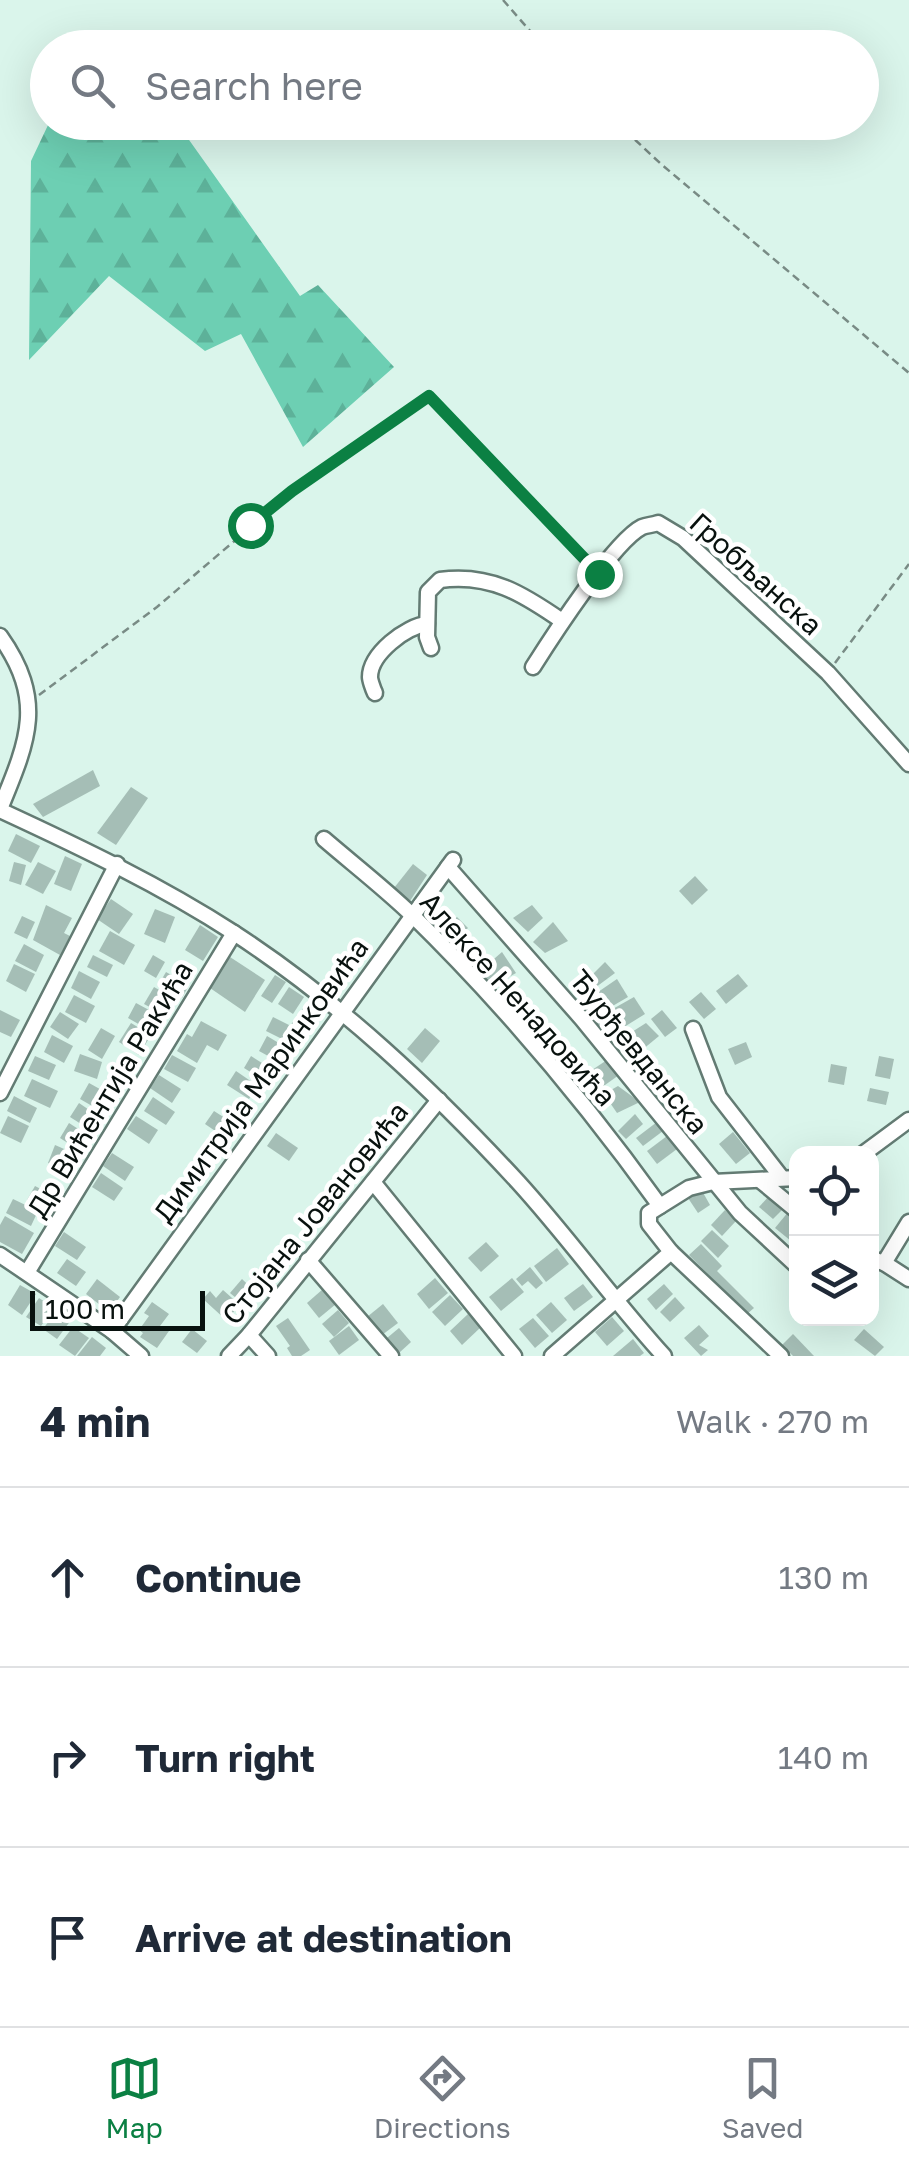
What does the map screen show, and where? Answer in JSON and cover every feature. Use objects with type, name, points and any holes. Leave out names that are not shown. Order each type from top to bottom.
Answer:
[{"type":"street","name":"Гробљанска","points":[[533,667],[599,574],[640,528],[658,523],[672,529],[828,672],[909,764]]},
{"type":"street","points":[[432,648],[427,637],[428,592],[440,580],[472,578],[501,584],[521,592],[562,621]]},
{"type":"street","points":[[375,692],[371,671],[386,647],[394,638],[419,624],[427,624]]},
{"type":"street","points":[[0,636],[17,659],[28,701],[28,738],[0,810],[117,864],[234,933],[342,1012],[440,1100],[520,1185],[664,1356]]},
{"type":"street","name":"Алексе Ненадовића","points":[[324,838],[411,914],[530,1043],[621,1152],[660,1206]]},
{"type":"street","points":[[0,1092],[117,864]]},
{"type":"street","name":"Димитрија Маринковића","points":[[112,1330],[450,864]]},
{"type":"street","name":"Ђурђевданска","points":[[450,864],[713,1182],[789,1258]]},
{"type":"street","name":"Др Вићентија Ракића","points":[[28,1271],[234,933]]},
{"type":"street","points":[[693,1029],[719,1097],[789,1178]]},
{"type":"street","name":"Стојана Јовановића","points":[[229,1356],[440,1100]]},
{"type":"street","points":[[874,1146],[909,1120]]},
{"type":"street","points":[[781,1356],[668,1254],[649,1224],[649,1213],[689,1188],[713,1182],[789,1178]]},
{"type":"street","points":[[762,1181],[789,1204]]},
{"type":"street","points":[[373,1182],[514,1356]]},
{"type":"street","points":[[879,1260],[909,1222]]},
{"type":"street","points":[[552,1356],[668,1254]]},
{"type":"street","points":[[0,1256],[112,1330],[141,1356]]},
{"type":"street","points":[[308,1260],[391,1356]]},
{"type":"street","points":[[879,1262],[909,1279]]},
{"type":"street","points":[[250,1335],[268,1356]]},
{"type":"path","points":[[504,0],[530,30]]},
{"type":"path","points":[[635,140],[909,373]]},
{"type":"path","points":[[28,701],[157,607],[292,491],[429,396],[599,574]]},
{"type":"path","points":[[828,672],[909,564]]},
{"type":"green space","points":[[41,140],[189,140],[300,296],[318,285],[394,367],[303,447],[241,334],[205,351],[109,276],[29,360],[31,161]]},
{"type":"building","points":[[93,770],[100,786],[43,817],[33,804]]},
{"type":"building","points":[[131,787],[148,798],[116,845],[97,833]]},
{"type":"building","points":[[16,834],[40,846],[31,863],[8,851]]},
{"type":"building","points":[[65,856],[82,864],[71,891],[54,884]]},
{"type":"building","points":[[14,862],[26,865],[21,885],[9,881]]},
{"type":"building","points":[[38,862],[56,871],[43,894],[25,885]]},
{"type":"building","points":[[413,864],[427,875],[410,901],[394,888]]},
{"type":"building","points":[[695,876],[708,890],[692,905],[679,891]]},
{"type":"building","points":[[111,899],[133,914],[119,934],[97,919]]},
{"type":"building","points":[[46,905],[72,918],[64,933],[70,936],[60,955],[33,940]]},
{"type":"building","points":[[532,905],[543,918],[528,932],[513,918]]},
{"type":"building","points":[[155,909],[175,917],[165,943],[144,934]]},
{"type":"building","points":[[22,916],[35,922],[27,939],[14,933]]},
{"type":"building","points":[[457,917],[468,928],[444,949],[434,937]]},
{"type":"building","points":[[553,922],[568,941],[545,953],[533,942]]},
{"type":"building","points":[[200,925],[218,937],[203,961],[185,950]]},
{"type":"building","points":[[110,931],[135,945],[124,965],[99,951]]},
{"type":"building","points":[[24,944],[44,955],[36,972],[15,961]]},
{"type":"building","points":[[502,952],[516,973],[490,988],[480,971]]},
{"type":"building","points":[[93,955],[113,965],[107,977],[87,967]]},
{"type":"building","points":[[153,955],[165,962],[156,978],[144,971]]},
{"type":"building","points":[[230,957],[265,980],[245,1012],[210,988]]},
{"type":"building","points":[[605,962],[615,973],[584,996],[577,990]]},
{"type":"building","points":[[14,964],[35,974],[26,992],[6,981]]},
{"type":"building","points":[[79,971],[100,982],[91,999],[71,988]]},
{"type":"building","points":[[166,972],[189,985],[182,998],[159,984]]},
{"type":"building","points":[[738,974],[748,986],[726,1004],[716,991]]},
{"type":"building","points":[[275,975],[286,982],[272,1003],[261,996]]},
{"type":"building","points":[[617,979],[628,997],[592,1018],[582,1003]]},
{"type":"building","points":[[154,987],[177,1000],[168,1017],[144,1004]]},
{"type":"building","points":[[289,987],[304,997],[293,1014],[278,1004]]},
{"type":"building","points":[[701,992],[716,1009],[704,1019],[689,1002]]},
{"type":"building","points":[[74,995],[95,1006],[86,1023],[65,1012]]},
{"type":"building","points":[[516,997],[533,1012],[521,1021],[506,1007]]},
{"type":"building","points":[[634,997],[645,1014],[608,1037],[595,1019]]},
{"type":"building","points":[[136,1003],[162,1017],[154,1033],[128,1018]]},
{"type":"building","points":[[304,1007],[319,1018],[306,1037],[290,1026]]},
{"type":"building","points":[[0,1010],[20,1020],[11,1037],[0,1032]]},
{"type":"building","points":[[662,1010],[677,1028],[665,1037],[651,1019]]},
{"type":"building","points":[[60,1012],[79,1024],[68,1039],[50,1027]]},
{"type":"building","points":[[273,1017],[289,1025],[282,1039],[266,1031]]},
{"type":"building","points":[[201,1021],[227,1035],[218,1051],[207,1045],[197,1063],[177,1051]]},
{"type":"building","points":[[131,1023],[151,1035],[139,1055],[119,1042]]},
{"type":"building","points":[[646,1023],[659,1036],[636,1055],[624,1037]]},
{"type":"building","points":[[101,1028],[115,1036],[102,1059],[88,1050]]},
{"type":"building","points":[[425,1028],[440,1041],[422,1063],[407,1049]]},
{"type":"building","points":[[52,1035],[73,1046],[64,1063],[44,1052]]},
{"type":"building","points":[[267,1036],[289,1049],[281,1063],[259,1051]]},
{"type":"building","points":[[746,1042],[752,1057],[735,1065],[728,1049]]},
{"type":"building","points":[[80,1054],[102,1062],[97,1079],[74,1071]]},
{"type":"building","points":[[172,1055],[196,1068],[188,1082],[164,1069]]},
{"type":"building","points":[[35,1056],[56,1065],[49,1080],[28,1071]]},
{"type":"building","points":[[251,1056],[278,1073],[270,1084],[244,1068]]},
{"type":"building","points":[[879,1056],[894,1059],[890,1079],[875,1076]]},
{"type":"building","points":[[607,1060],[619,1075],[598,1090],[586,1074]]},
{"type":"building","points":[[831,1064],[847,1067],[844,1085],[828,1082]]},
{"type":"building","points":[[236,1071],[258,1086],[249,1099],[227,1085]]},
{"type":"building","points":[[159,1075],[181,1089],[172,1103],[150,1088]]},
{"type":"building","points":[[32,1079],[58,1091],[50,1108],[24,1096]]},
{"type":"building","points":[[89,1083],[116,1098],[106,1114],[80,1099]]},
{"type":"building","points":[[618,1086],[640,1102],[617,1113],[604,1094]]},
{"type":"building","points":[[870,1088],[889,1092],[886,1105],[867,1101]]},
{"type":"building","points":[[14,1096],[37,1108],[30,1123],[7,1111]]},
{"type":"building","points":[[153,1097],[175,1112],[166,1125],[144,1111]]},
{"type":"building","points":[[79,1103],[101,1118],[92,1131],[70,1117]]},
{"type":"building","points":[[214,1111],[236,1125],[227,1139],[205,1124]]},
{"type":"building","points":[[635,1114],[643,1124],[626,1139],[618,1131]]},
{"type":"building","points":[[8,1116],[29,1126],[21,1143],[0,1133]]},
{"type":"building","points":[[136,1116],[158,1130],[149,1144],[127,1129]]},
{"type":"building","points":[[657,1122],[663,1131],[643,1146],[636,1138]]},
{"type":"building","points":[[69,1123],[86,1134],[77,1149],[60,1138]]},
{"type":"building","points":[[733,1132],[750,1153],[736,1164],[719,1144]]},
{"type":"building","points":[[276,1133],[298,1148],[289,1161],[267,1146]]},
{"type":"building","points":[[667,1136],[677,1149],[657,1164],[647,1151]]},
{"type":"building","points":[[55,1145],[78,1155],[70,1172],[48,1163]]},
{"type":"building","points":[[112,1153],[134,1167],[125,1181],[103,1166]]},
{"type":"building","points":[[101,1173],[123,1188],[114,1201],[92,1187]]},
{"type":"building","points":[[35,1186],[60,1199],[52,1214],[27,1200]]},
{"type":"building","points":[[701,1189],[710,1205],[698,1213],[688,1198]]},
{"type":"building","points":[[770,1195],[784,1208],[773,1219],[759,1207]]},
{"type":"building","points":[[13,1199],[38,1211],[31,1226],[6,1213]]},
{"type":"building","points":[[725,1210],[736,1221],[722,1236],[711,1225]]},
{"type":"building","points":[[789,1211],[789,1239],[775,1228]]},
{"type":"building","points":[[5,1216],[34,1233],[22,1254],[0,1242],[0,1225]]},
{"type":"building","points":[[712,1230],[729,1246],[718,1258],[701,1241]]},
{"type":"building","points":[[64,1232],[86,1247],[77,1260],[55,1246]]},
{"type":"building","points":[[486,1242],[499,1256],[481,1272],[468,1258]]},
{"type":"building","points":[[701,1244],[722,1266],[717,1271],[754,1308],[747,1314],[689,1255]]},
{"type":"building","points":[[557,1248],[569,1264],[546,1282],[534,1266]]},
{"type":"building","points":[[67,1259],[86,1272],[76,1286],[57,1273]]},
{"type":"building","points":[[530,1267],[543,1283],[536,1289],[528,1281],[522,1286],[516,1279]]},
{"type":"building","points":[[435,1278],[448,1293],[429,1309],[417,1294]]},
{"type":"building","points":[[512,1278],[524,1292],[501,1311],[489,1297]]},
{"type":"building","points":[[97,1279],[120,1297],[109,1312],[86,1294]]},
{"type":"building","points":[[242,1279],[258,1294],[247,1307],[230,1293]]},
{"type":"building","points":[[583,1284],[593,1297],[574,1311],[564,1298]]},
{"type":"building","points":[[664,1284],[673,1294],[656,1310],[647,1299]]},
{"type":"building","points":[[20,1285],[36,1294],[22,1315],[8,1305]]},
{"type":"building","points":[[323,1289],[336,1304],[319,1318],[307,1303]]},
{"type":"building","points":[[223,1290],[240,1305],[226,1320],[203,1299],[210,1291],[216,1298]]},
{"type":"building","points":[[450,1295],[463,1309],[445,1326],[432,1312]]},
{"type":"building","points":[[675,1297],[685,1308],[670,1322],[660,1312]]},
{"type":"building","points":[[39,1298],[54,1308],[41,1326],[26,1317]]},
{"type":"building","points":[[152,1302],[169,1314],[160,1326],[169,1331],[157,1348],[140,1337],[143,1333],[139,1330],[149,1316],[144,1313]]},
{"type":"building","points":[[551,1302],[567,1320],[552,1333],[536,1315]]},
{"type":"building","points":[[383,1304],[398,1323],[382,1335],[367,1317]]},
{"type":"building","points":[[57,1310],[71,1320],[57,1339],[43,1329]]},
{"type":"building","points":[[338,1310],[349,1323],[334,1337],[322,1324]]},
{"type":"building","points":[[468,1314],[481,1327],[462,1345],[450,1331]]},
{"type":"building","points":[[612,1317],[624,1331],[607,1346],[595,1332]]},
{"type":"building","points":[[288,1318],[310,1350],[301,1356],[292,1356],[276,1326]]},
{"type":"building","points":[[533,1318],[549,1336],[535,1348],[519,1329]]},
{"type":"building","points":[[699,1325],[709,1336],[699,1345],[708,1350],[701,1356],[684,1338]]},
{"type":"building","points":[[349,1326],[359,1340],[339,1355],[329,1341]]},
{"type":"building","points":[[73,1327],[89,1338],[75,1356],[59,1345]]},
{"type":"building","points":[[399,1328],[411,1342],[399,1353],[387,1338]]},
{"type":"building","points":[[192,1329],[207,1341],[197,1353],[182,1342]]},
{"type":"building","points":[[864,1329],[884,1347],[875,1356],[854,1340]]},
{"type":"building","points":[[793,1334],[814,1356],[793,1356],[782,1345]]},
{"type":"building","points":[[92,1337],[106,1348],[100,1356],[77,1356]]},
{"type":"building","points":[[633,1339],[644,1353],[613,1356]]},
{"type":"route","points":[[250,525],[292,491],[429,396],[599,574]]}]
